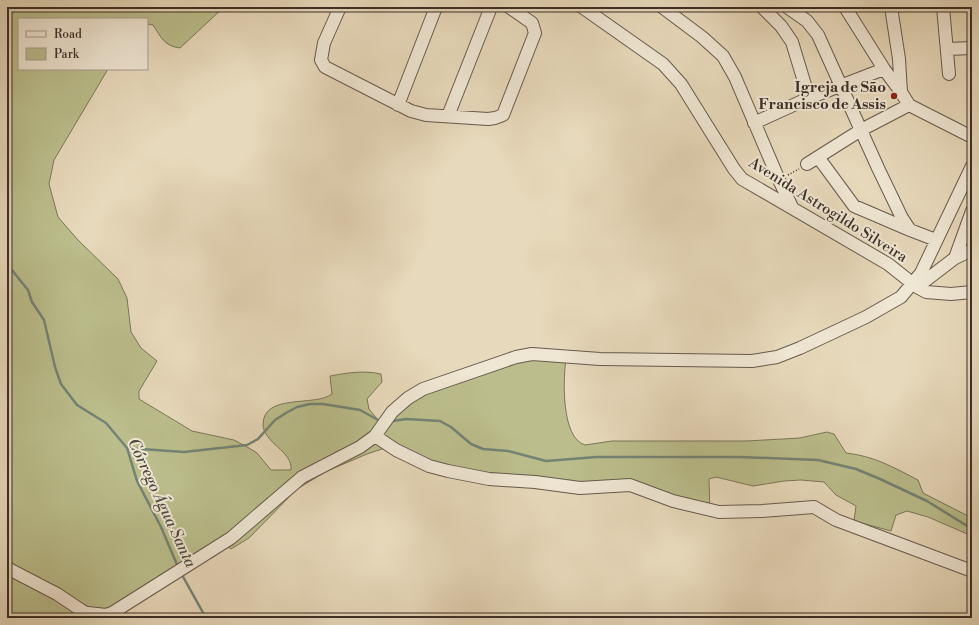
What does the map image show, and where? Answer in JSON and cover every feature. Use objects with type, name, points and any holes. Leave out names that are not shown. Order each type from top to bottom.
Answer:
[{"type":"street","points":[[340,7],[324,43],[321,56],[322,64],[325,67],[398,105],[426,116],[488,119],[502,115],[535,29],[528,19],[509,7]]},
{"type":"street","points":[[398,105],[436,7]]},
{"type":"street","points":[[448,116],[491,7]]},
{"type":"street","name":"Avenida Astrogildo Silveira","points":[[582,7],[663,64],[681,84],[739,176],[888,264],[926,292],[944,294],[962,294],[972,292]]},
{"type":"street","points":[[662,7],[702,37],[723,56],[735,77],[792,207]]},
{"type":"street","points":[[762,7],[781,26],[792,42],[809,98]]},
{"type":"street","points":[[787,7],[813,27],[829,57],[840,85],[890,194],[910,230]]},
{"type":"street","points":[[845,7],[909,106],[972,137]]},
{"type":"street","points":[[891,7],[899,59],[901,92]]},
{"type":"street","points":[[943,7],[948,49],[949,74]]},
{"type":"street","points":[[948,49],[972,48]]},
{"type":"street","points":[[754,123],[840,85],[884,69]]},
{"type":"street","points":[[807,164],[861,130],[909,106]]},
{"type":"street","points":[[818,157],[854,206],[936,240]]},
{"type":"street","points":[[915,285],[972,166]]},
{"type":"street","points":[[956,258],[972,211]]},
{"type":"street","points":[[7,568],[57,594],[91,616],[118,613],[175,573],[240,532],[302,477],[353,452],[375,436],[392,412],[408,398],[423,389],[516,357],[536,354],[600,359],[764,360],[800,348],[866,318],[895,302],[915,285],[956,258],[972,250]]},
{"type":"street","points":[[375,436],[396,450],[429,466],[489,479],[535,482],[580,488],[630,485],[673,501],[719,512],[762,511],[814,507],[836,520],[972,571]]},
{"type":"path","points":[[779,180],[807,164]]},
{"type":"green space","points":[[224,7],[180,48],[167,43],[153,25],[148,24],[148,18],[18,18],[18,70],[107,70],[54,160],[49,184],[58,217],[78,240],[118,279],[127,298],[131,332],[141,348],[157,361],[139,391],[139,399],[192,431],[234,440],[257,453],[271,470],[291,470],[287,457],[272,442],[264,431],[263,424],[266,414],[272,408],[281,404],[314,400],[324,398],[332,394],[330,376],[361,372],[381,374],[382,382],[367,399],[369,409],[382,425],[402,402],[518,358],[566,359],[564,380],[565,407],[571,431],[577,440],[585,445],[612,441],[747,441],[800,438],[827,432],[834,434],[846,453],[874,459],[918,480],[923,493],[972,518],[972,536],[928,517],[907,511],[896,515],[891,531],[854,521],[856,506],[836,495],[824,482],[801,480],[753,486],[716,477],[709,479],[710,516],[624,485],[527,479],[425,463],[391,446],[367,454],[327,471],[297,489],[249,538],[231,549],[221,542],[121,604],[100,613],[7,564],[7,370],[10,369],[7,358],[7,8]]},
{"type":"green space","points":[[7,575],[42,591],[85,618],[7,618]]},
{"type":"waterway","points":[[7,19],[15,7]]},
{"type":"waterway","name":"Córrego Água Santa","points":[[7,264],[28,290],[32,302],[44,320],[55,367],[61,384],[77,405],[106,423],[127,448],[137,481],[161,527],[178,567]]},
{"type":"waterway","points":[[127,448],[184,452],[247,445],[258,439],[275,420],[297,407],[310,404],[323,404],[360,410],[380,421]]},
{"type":"waterway","points":[[393,421],[406,419],[440,421],[451,427],[471,444],[483,449],[508,451],[546,461],[597,457],[740,457],[818,460],[856,469],[880,479],[927,501],[972,529]]},
{"type":"waterway","name":"Córrego Água Santa","points":[[181,573],[206,618]]},
{"type":"place","name":"Igreja de São Francisco de Assis","points":[[894,96]]}]
